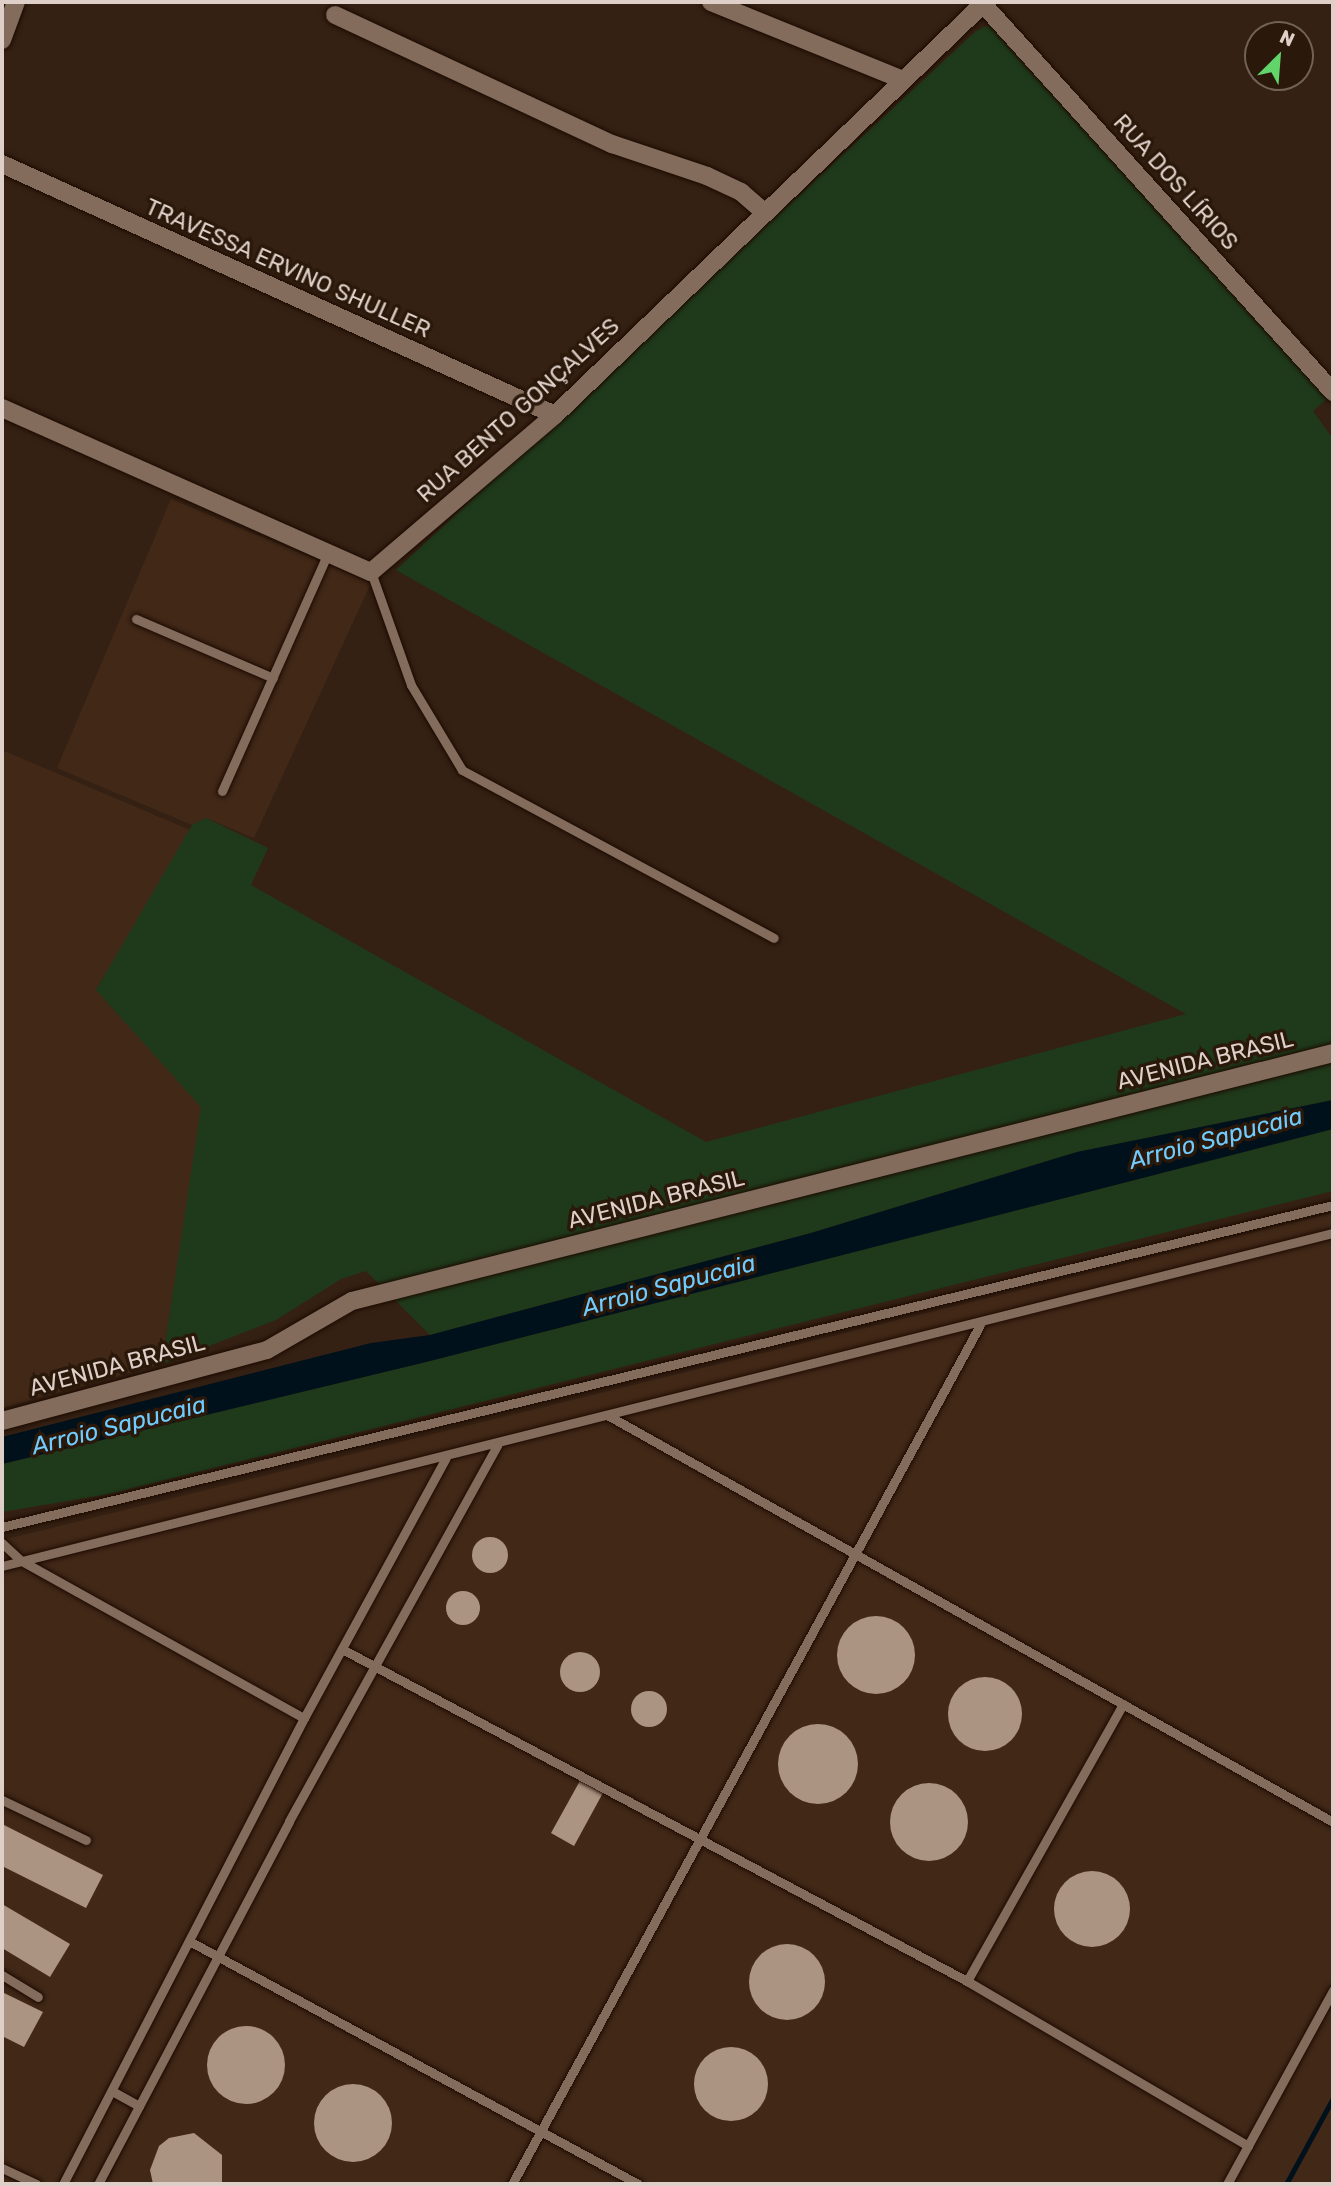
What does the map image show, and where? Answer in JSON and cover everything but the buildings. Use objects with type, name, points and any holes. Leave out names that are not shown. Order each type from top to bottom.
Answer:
[{"type":"main road","points":[[2,40],[16,2]]},
{"type":"main road","points":[[711,2],[903,80]]},
{"type":"main road","name":"RUA BENTO GONÇALVES","points":[[371,572],[555,415],[984,3]]},
{"type":"main road","name":"RUA DOS LÍRIOS","points":[[984,3],[1333,392]]},
{"type":"main road","points":[[335,15],[612,144],[707,176],[741,192],[765,214]]},
{"type":"main road","name":"TRAVESSA ERVINO SHULLER","points":[[2,164],[555,415]]},
{"type":"main road","points":[[2,408],[371,572]]},
{"type":"main road","name":"AVENIDA BRASIL","points":[[2,1421],[267,1350],[352,1301],[1333,1053]]},
{"type":"lane","points":[[222,791],[328,553]]},
{"type":"lane","points":[[371,572],[411,685],[462,770],[774,939]]},
{"type":"lane","points":[[136,619],[273,678]]},
{"type":"lane","points":[[2,1527],[1333,1205]]},
{"type":"lane","points":[[2,1566],[980,1325],[1333,1233]]},
{"type":"lane","points":[[512,2184],[980,1325]]},
{"type":"lane","points":[[608,1416],[852,1558],[1123,1704],[1333,1822]]},
{"type":"lane","points":[[98,2184],[220,1959],[289,1821],[377,1667],[497,1445]]},
{"type":"lane","points":[[63,2184],[191,1942],[304,1718],[446,1458]]},
{"type":"lane","points":[[2,1543],[20,1560],[304,1718]]},
{"type":"lane","points":[[342,1649],[967,1980],[1248,2146]]},
{"type":"lane","points":[[967,1980],[1123,1704]]},
{"type":"lane","points":[[2,1800],[86,1840]]},
{"type":"lane","points":[[191,1942],[638,2184]]},
{"type":"lane","points":[[2,1975],[38,1997]]},
{"type":"lane","points":[[1227,2184],[1333,1990]]},
{"type":"lane","points":[[112,2091],[139,2106]]},
{"type":"lane","points":[[2,2168],[36,2184]]},
{"type":"shaded area","points":[[171,499],[371,583],[254,838],[206,818],[192,825],[57,768]]},
{"type":"shaded area","points":[[2,750],[190,830],[96,990],[202,1107],[162,1364],[2,1408]]},
{"type":"shaded area","points":[[1333,1213],[1333,2184],[2,2184],[2,1540]]},
{"type":"green space","points":[[989,25],[1328,398],[1313,411],[1333,439],[1333,1100],[1077,1152],[811,1233],[430,1335],[366,1271],[341,1279],[276,1320],[162,1364],[201,1107],[96,990],[192,825],[206,818],[268,848],[251,885],[706,1142],[1186,1014],[396,570],[976,31]]},
{"type":"green space","points":[[1333,1129],[1333,1191],[109,1494],[2,1512],[2,1464],[426,1362]]},
{"type":"water","name":"Arroio Sapucaia","points":[[1333,1100],[1333,1129],[426,1362],[2,1464],[2,1437],[371,1343],[430,1335],[811,1233],[1077,1152]]},
{"type":"waterway","points":[[1286,2184],[1333,2098]]}]
